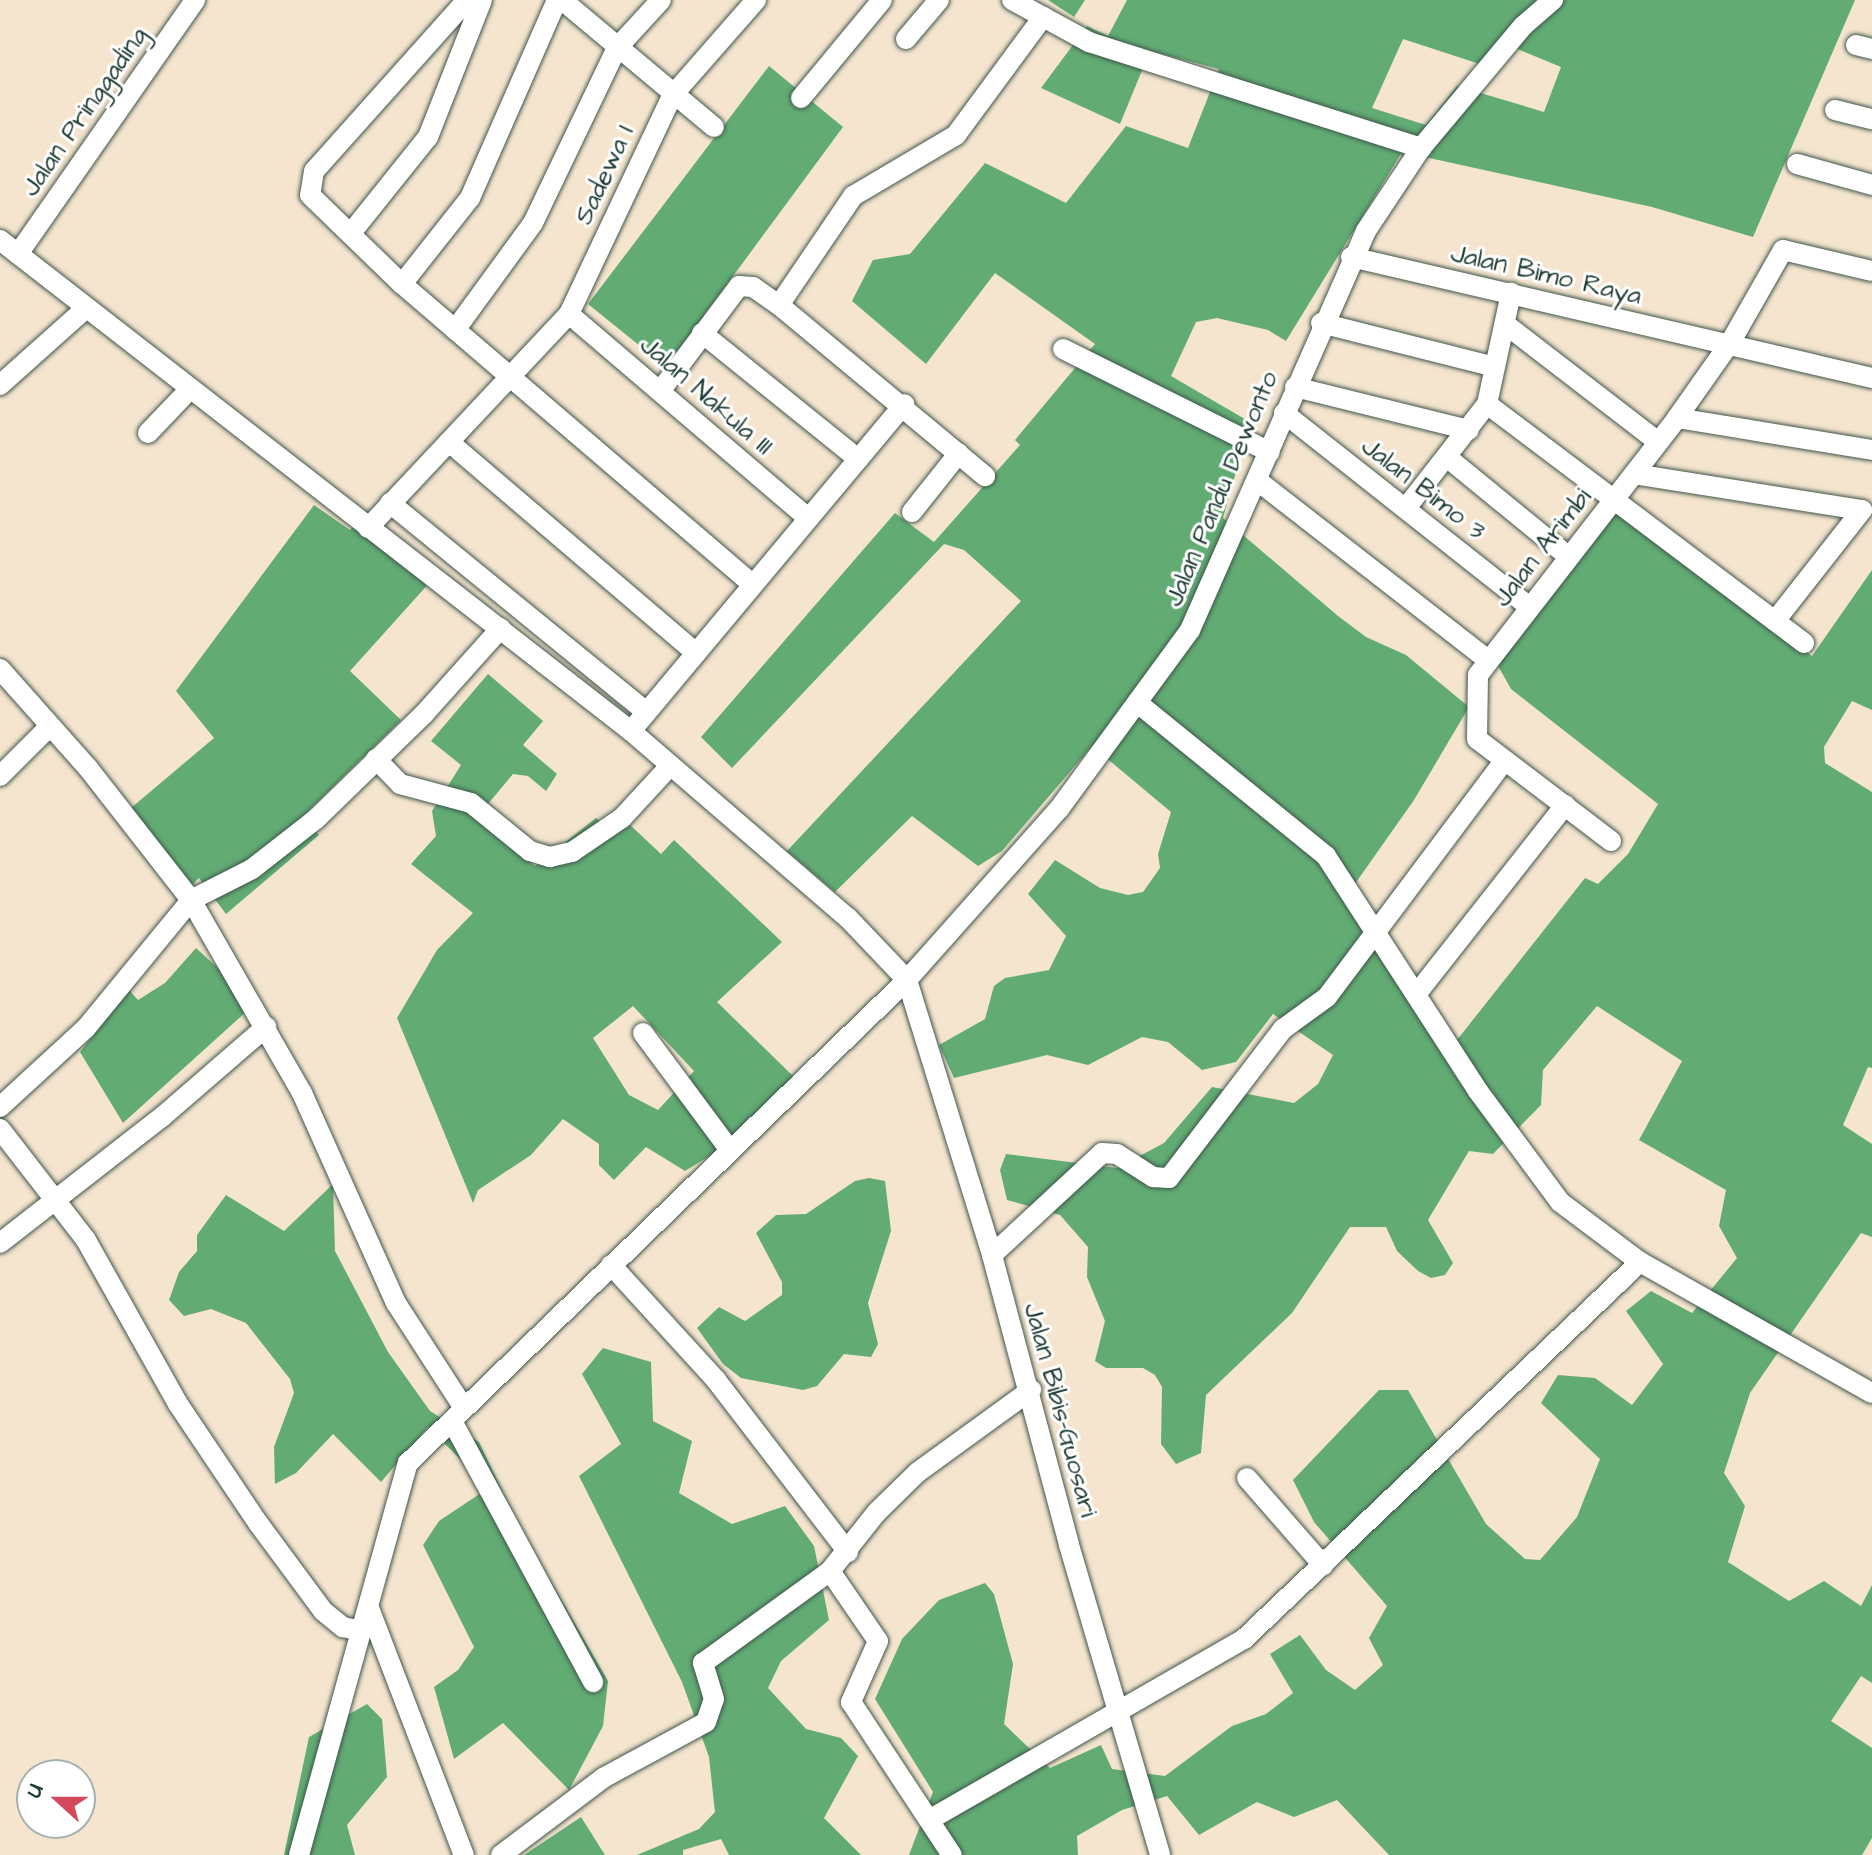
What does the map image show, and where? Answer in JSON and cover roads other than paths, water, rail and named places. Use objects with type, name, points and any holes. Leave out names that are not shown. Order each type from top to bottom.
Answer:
[{"type":"street","name":"Jalan Pringgading","points":[[18,254],[195,0]]},
{"type":"street","points":[[467,0],[309,179],[310,195],[402,284],[753,585]]},
{"type":"street","points":[[351,233],[428,137],[482,0]]},
{"type":"street","points":[[402,284],[470,198],[560,0],[672,96],[714,127]]},
{"type":"street","points":[[455,330],[533,223],[617,48],[661,0]]},
{"type":"street","name":"Sadewa I","points":[[368,528],[569,314],[672,96],[756,0]]},
{"type":"street","points":[[801,98],[882,0]]},
{"type":"street","points":[[906,39],[939,0]]},
{"type":"street","points":[[1012,0],[1089,42],[1421,148]]},
{"type":"street","name":"Jalan Pandu Dewonto","points":[[299,1855],[313,1790],[369,1608],[408,1463],[907,980],[1031,844],[1139,704],[1190,630],[1258,481],[1351,257],[1421,148],[1523,26],[1553,0]]},
{"type":"street","points":[[779,305],[853,196],[956,135],[1043,17]]},
{"type":"street","points":[[1835,110],[1872,119]]},
{"type":"street","points":[[1797,164],[1872,185]]},
{"type":"street","points":[[0,240],[631,731],[848,918],[907,980]]},
{"type":"street","name":"Jalan Arimbi","points":[[1488,660],[1677,418],[1730,343],[1783,250],[1872,271]]},
{"type":"street","name":"Jalan Bimo Raya","points":[[1351,257],[1872,378]]},
{"type":"street","points":[[661,390],[702,333],[744,284],[779,305],[904,404],[985,476]]},
{"type":"street","points":[[1406,508],[1448,458],[1487,404],[1511,293]]},
{"type":"street","points":[[0,385],[86,308]]},
{"type":"street","name":"Jalan Nakula III","points":[[569,314],[808,518]]},
{"type":"street","points":[[1321,323],[1495,367]]},
{"type":"street","points":[[1505,324],[1658,442]]},
{"type":"street","points":[[702,333],[858,459]]},
{"type":"street","points":[[1063,349],[1270,452]]},
{"type":"street","points":[[1295,387],[1469,430]]},
{"type":"street","points":[[148,433],[189,390]]},
{"type":"street","points":[[631,731],[904,404]]},
{"type":"street","points":[[1487,404],[1617,497],[1804,643]]},
{"type":"street","name":"Jalan Bimo 3","points":[[1284,413],[1530,607]]},
{"type":"street","points":[[1677,418],[1872,450]]},
{"type":"street","points":[[449,442],[696,653]]},
{"type":"street","points":[[912,512],[959,453]]},
{"type":"street","points":[[1448,458],[1569,557]]},
{"type":"street","points":[[1634,474],[1867,503]]},
{"type":"street","points":[[1258,481],[1488,660],[1475,684],[1481,712],[1474,733],[1504,761],[1611,841]]},
{"type":"street","points":[[390,503],[646,712]]},
{"type":"street","points":[[1775,621],[1867,503]]},
{"type":"street","points":[[413,563],[432,538]]},
{"type":"street","points":[[0,1107],[86,1028],[191,900],[281,849],[376,759],[501,628]]},
{"type":"street","points":[[0,669],[88,768],[191,900],[266,1027],[302,1093],[396,1303],[458,1415],[593,1682]]},
{"type":"street","points":[[1139,704],[1313,844],[1418,992],[1535,1175],[1567,1209],[1640,1262],[1872,1393]]},
{"type":"street","points":[[0,776],[49,727]]},
{"type":"street","points":[[376,759],[400,784],[471,803],[530,851],[550,857],[572,852],[622,818],[670,766]]},
{"type":"street","points":[[992,1255],[1102,1153],[1117,1154],[1153,1177],[1169,1178],[1283,1029],[1318,1007],[1504,761]]},
{"type":"street","points":[[1418,992],[1565,805]]},
{"type":"street","name":"Jalan Bibis-Guosari","points":[[907,980],[992,1255],[1031,1390],[1069,1545],[1160,1855]]},
{"type":"street","points":[[0,1243],[266,1027]]},
{"type":"street","points":[[643,1033],[730,1150]]},
{"type":"street","points":[[0,1129],[86,1240],[178,1404],[258,1523],[323,1611],[343,1627],[362,1631]]},
{"type":"street","points":[[929,1820],[1244,1639],[1640,1262]]},
{"type":"street","points":[[611,1265],[716,1380],[848,1552]]},
{"type":"street","points":[[501,1855],[603,1778],[706,1722],[714,1706],[703,1663],[830,1571],[877,1512],[918,1472],[1031,1390]]},
{"type":"street","points":[[1247,1478],[1323,1565]]},
{"type":"street","points":[[830,1571],[878,1641],[851,1702],[952,1855]]},
{"type":"street","points":[[369,1608],[464,1855]]}]
